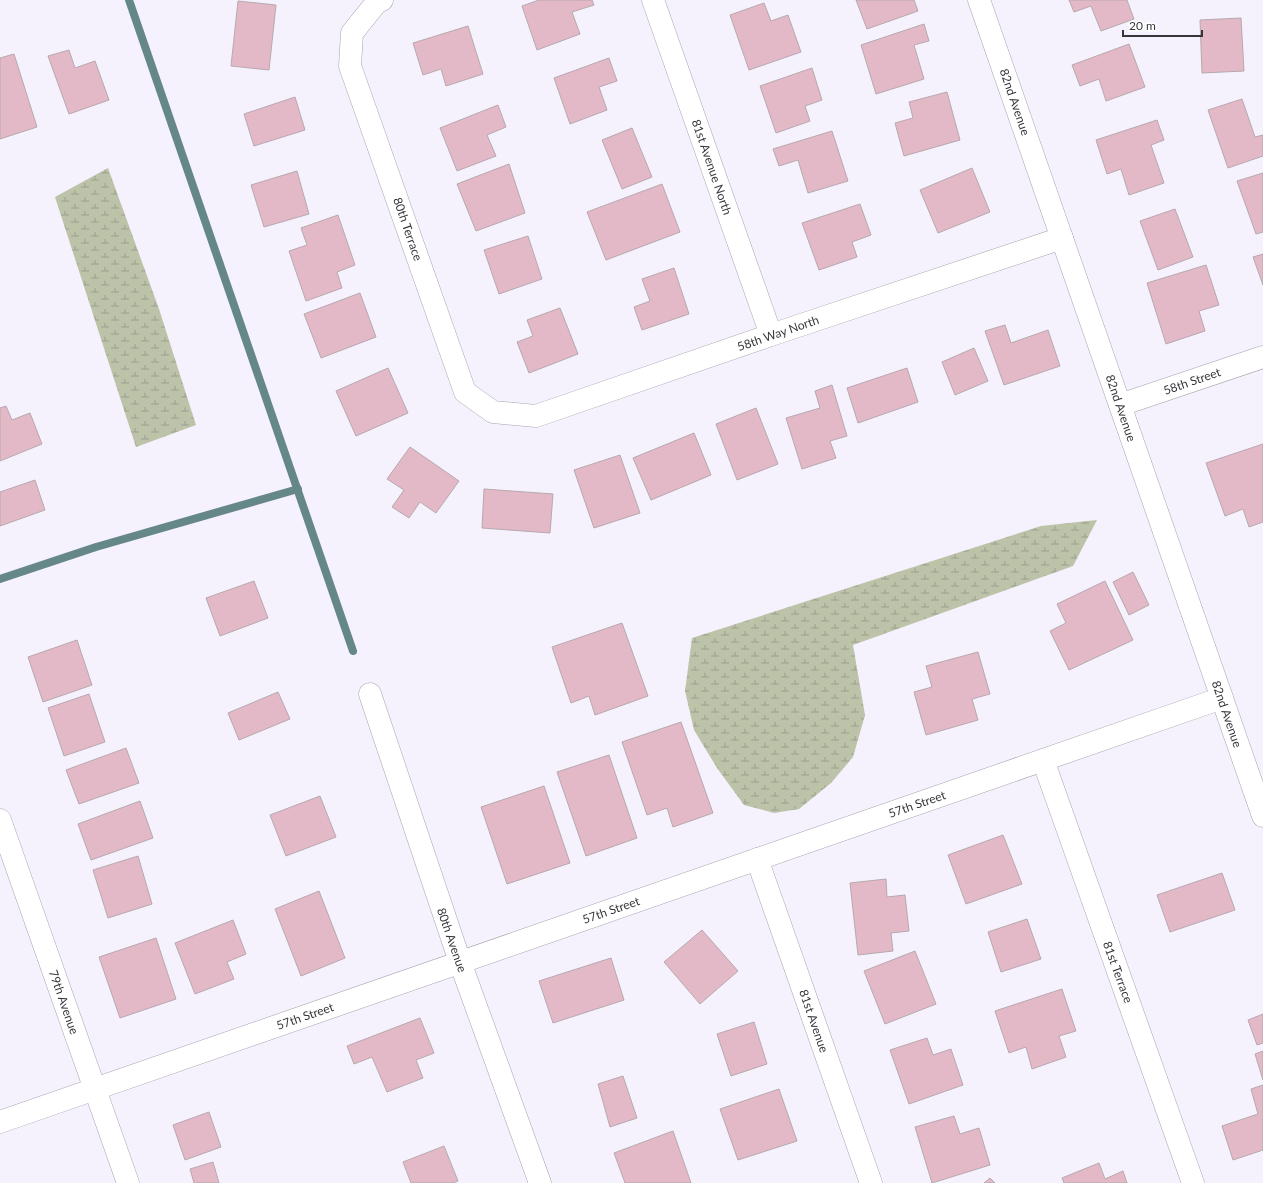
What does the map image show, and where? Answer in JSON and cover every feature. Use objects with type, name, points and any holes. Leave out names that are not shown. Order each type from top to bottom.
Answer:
[{"type":"street","name":"80th Terrace","points":[[382,0],[377,2],[352,33],[350,66],[465,392],[493,412]]},
{"type":"street","name":"81st Avenue North","points":[[653,0],[770,335]]},
{"type":"street","name":"82nd Avenue","points":[[979,0],[1263,816]]},
{"type":"street","name":"58th Way North","points":[[493,412],[536,416],[770,335],[1062,238]]},
{"type":"street","name":"58th Street","points":[[1120,405],[1263,357]]},
{"type":"street","name":"80th Avenue","points":[[370,694],[460,962],[540,1183]]},
{"type":"street","name":"57th Street","points":[[0,1122],[1222,698]]},
{"type":"street","name":"81st Terrace","points":[[1043,760],[1194,1183]]},
{"type":"street","name":"79th Avenue","points":[[0,820],[128,1183]]},
{"type":"street","name":"81st Avenue","points":[[757,859],[871,1183]]},
{"type":"green space","points":[[108,168],[159,309],[196,425],[136,447],[55,197]]},
{"type":"green space","points":[[1097,520],[1073,566],[853,645],[865,715],[853,757],[831,783],[799,809],[774,813],[744,805],[717,768],[694,730],[685,691],[692,638],[1041,526]]},
{"type":"building","points":[[539,0],[592,0],[594,5],[572,12],[580,34],[537,50],[522,6]]},
{"type":"building","points":[[856,0],[914,0],[918,11],[867,29]]},
{"type":"building","points":[[1069,0],[1127,0],[1134,19],[1101,31],[1091,6],[1074,12]]},
{"type":"building","points":[[238,1],[276,5],[269,70],[231,66]]},
{"type":"building","points":[[764,3],[771,21],[788,15],[801,52],[749,70],[730,15]]},
{"type":"building","points":[[1241,18],[1244,71],[1202,73],[1200,20]]},
{"type":"building","points":[[924,24],[929,41],[914,45],[924,79],[876,94],[861,45]]},
{"type":"building","points":[[468,26],[483,74],[446,86],[441,69],[423,75],[413,43]]},
{"type":"building","points":[[1129,44],[1145,87],[1106,101],[1099,79],[1080,86],[1072,65]]},
{"type":"building","points":[[69,50],[75,68],[95,61],[109,100],[69,114],[48,56]]},
{"type":"building","points":[[14,54],[37,127],[0,139],[0,58]]},
{"type":"building","points":[[609,58],[617,81],[599,87],[607,110],[570,124],[554,78]]},
{"type":"building","points":[[812,68],[822,100],[805,106],[810,121],[776,133],[760,86]]},
{"type":"building","points":[[947,92],[960,140],[904,156],[895,123],[913,118],[909,102]]},
{"type":"building","points":[[295,97],[305,130],[254,146],[244,114]]},
{"type":"building","points":[[1242,99],[1255,137],[1263,135],[1263,156],[1228,168],[1208,110]]},
{"type":"building","points":[[498,105],[506,127],[487,135],[496,156],[457,171],[440,128]]},
{"type":"building","points":[[1157,120],[1164,140],[1151,145],[1164,183],[1129,195],[1121,169],[1107,174],[1096,140]]},
{"type":"building","points":[[632,128],[652,177],[622,189],[602,140]]},
{"type":"building","points":[[832,131],[848,181],[808,193],[798,160],[779,166],[773,149]]},
{"type":"building","points":[[509,164],[525,213],[476,231],[457,184]]},
{"type":"building","points":[[972,168],[990,212],[938,233],[920,190]]},
{"type":"building","points":[[297,171],[309,214],[264,227],[251,185]]},
{"type":"building","points":[[1263,173],[1263,232],[1256,234],[1237,181]]},
{"type":"building","points":[[662,184],[680,232],[606,260],[587,212]]},
{"type":"building","points":[[860,204],[871,235],[852,242],[857,257],[819,270],[802,223]]},
{"type":"building","points":[[1175,209],[1193,257],[1158,270],[1140,221]]},
{"type":"building","points":[[338,215],[355,265],[337,272],[342,288],[306,301],[289,251],[307,245],[301,228]]},
{"type":"building","points":[[528,236],[542,279],[499,294],[484,250]]},
{"type":"building","points":[[1263,254],[1263,285],[1253,257]]},
{"type":"building","points":[[1206,265],[1219,305],[1199,311],[1205,331],[1166,344],[1147,283]]},
{"type":"building","points":[[674,268],[689,314],[642,330],[634,307],[650,301],[642,279]]},
{"type":"building","points":[[360,293],[376,337],[321,358],[304,314]]},
{"type":"building","points":[[560,308],[578,354],[529,373],[517,342],[533,336],[527,320]]},
{"type":"building","points":[[1005,325],[1011,343],[1048,330],[1060,366],[1004,385],[985,331]]},
{"type":"building","points":[[974,348],[988,381],[955,395],[942,362]]},
{"type":"building","points":[[388,368],[408,413],[356,436],[336,391]]},
{"type":"building","points":[[907,368],[918,402],[858,423],[847,388]]},
{"type":"building","points":[[832,385],[847,436],[830,441],[836,458],[802,469],[786,418],[820,408],[815,391]]},
{"type":"building","points":[[6,406],[12,420],[30,413],[42,444],[0,461],[0,408]]},
{"type":"building","points":[[756,408],[778,464],[737,480],[716,424]]},
{"type":"building","points":[[694,433],[711,475],[651,500],[633,458]]},
{"type":"building","points":[[1263,444],[1263,522],[1249,527],[1243,509],[1225,516],[1206,463]]},
{"type":"building","points":[[410,447],[459,481],[436,513],[420,502],[409,518],[392,507],[404,490],[387,479]]},
{"type":"building","points":[[620,455],[640,513],[594,528],[574,470]]},
{"type":"building","points":[[35,480],[45,510],[0,526],[0,492]]},
{"type":"building","points":[[484,489],[553,494],[550,533],[482,528]]},
{"type":"building","points":[[1133,572],[1149,605],[1129,615],[1113,582]]},
{"type":"building","points":[[254,581],[268,618],[220,636],[206,598]]},
{"type":"building","points":[[1105,581],[1133,640],[1069,670],[1050,631],[1066,623],[1057,604]]},
{"type":"building","points":[[622,623],[648,696],[595,715],[589,696],[571,703],[552,647]]},
{"type":"building","points":[[77,640],[92,685],[43,702],[28,657]]},
{"type":"building","points":[[978,652],[990,694],[972,699],[978,720],[926,735],[914,692],[932,687],[926,666]]},
{"type":"building","points":[[278,692],[290,719],[239,740],[228,713]]},
{"type":"building","points":[[89,694],[105,742],[64,756],[48,708]]},
{"type":"building","points":[[681,722],[713,813],[673,827],[667,808],[647,815],[622,742]]},
{"type":"building","points":[[126,748],[139,783],[79,804],[66,770]]},
{"type":"building","points":[[609,755],[637,838],[586,856],[557,772]]},
{"type":"building","points":[[544,786],[570,863],[507,884],[481,807]]},
{"type":"building","points":[[320,796],[336,837],[286,856],[270,815]]},
{"type":"building","points":[[140,801],[153,838],[91,860],[78,824]]},
{"type":"building","points":[[1003,835],[1022,884],[966,904],[948,855]]},
{"type":"building","points":[[138,856],[152,904],[108,918],[93,870]]},
{"type":"building","points":[[1222,873],[1235,910],[1170,932],[1157,895]]},
{"type":"building","points":[[886,879],[887,897],[905,895],[909,931],[891,933],[893,951],[858,955],[850,883]]},
{"type":"building","points":[[319,891],[345,958],[301,976],[275,909]]},
{"type":"building","points":[[1027,919],[1041,959],[1001,972],[988,932]]},
{"type":"building","points":[[233,920],[246,954],[227,962],[234,979],[195,994],[175,943]]},
{"type":"building","points":[[702,930],[738,971],[700,1004],[664,962]]},
{"type":"building","points":[[156,938],[176,999],[120,1018],[99,957]]},
{"type":"building","points":[[915,951],[936,1004],[885,1024],[864,971]]},
{"type":"building","points":[[611,958],[624,1000],[553,1023],[539,981]]},
{"type":"building","points":[[1062,989],[1076,1031],[1059,1036],[1066,1057],[1032,1069],[1026,1047],[1009,1053],[995,1011]]},
{"type":"building","points":[[1263,1014],[1263,1043],[1257,1045],[1248,1020]]},
{"type":"building","points":[[420,1018],[434,1053],[416,1060],[423,1078],[387,1092],[372,1057],[354,1064],[347,1046]]},
{"type":"building","points":[[754,1022],[767,1064],[731,1076],[717,1034]]},
{"type":"building","points":[[927,1038],[933,1055],[951,1049],[963,1085],[909,1104],[890,1050]]},
{"type":"building","points":[[1263,1051],[1263,1080],[1255,1054]]},
{"type":"building","points":[[623,1076],[637,1118],[610,1127],[598,1084]]},
{"type":"building","points":[[1263,1085],[1263,1150],[1233,1160],[1222,1126],[1258,1114],[1251,1089]]},
{"type":"building","points":[[779,1089],[797,1141],[738,1160],[720,1109]]},
{"type":"building","points":[[209,1112],[221,1147],[185,1160],[173,1125]]},
{"type":"building","points":[[954,1116],[960,1134],[979,1128],[990,1165],[932,1183],[915,1127]]},
{"type":"building","points":[[673,1131],[691,1183],[625,1183],[614,1153]]},
{"type":"building","points":[[444,1146],[458,1181],[452,1183],[411,1183],[403,1162]]},
{"type":"building","points":[[213,1162],[219,1183],[194,1183],[190,1169]]},
{"type":"building","points":[[1099,1163],[1105,1179],[1123,1171],[1127,1183],[1064,1183],[1062,1178]]},
{"type":"building","points":[[990,1178],[995,1183],[984,1183]]},
{"type":"waterway","points":[[129,0],[353,651]]},
{"type":"waterway","points":[[0,579],[96,547],[298,489]]}]
